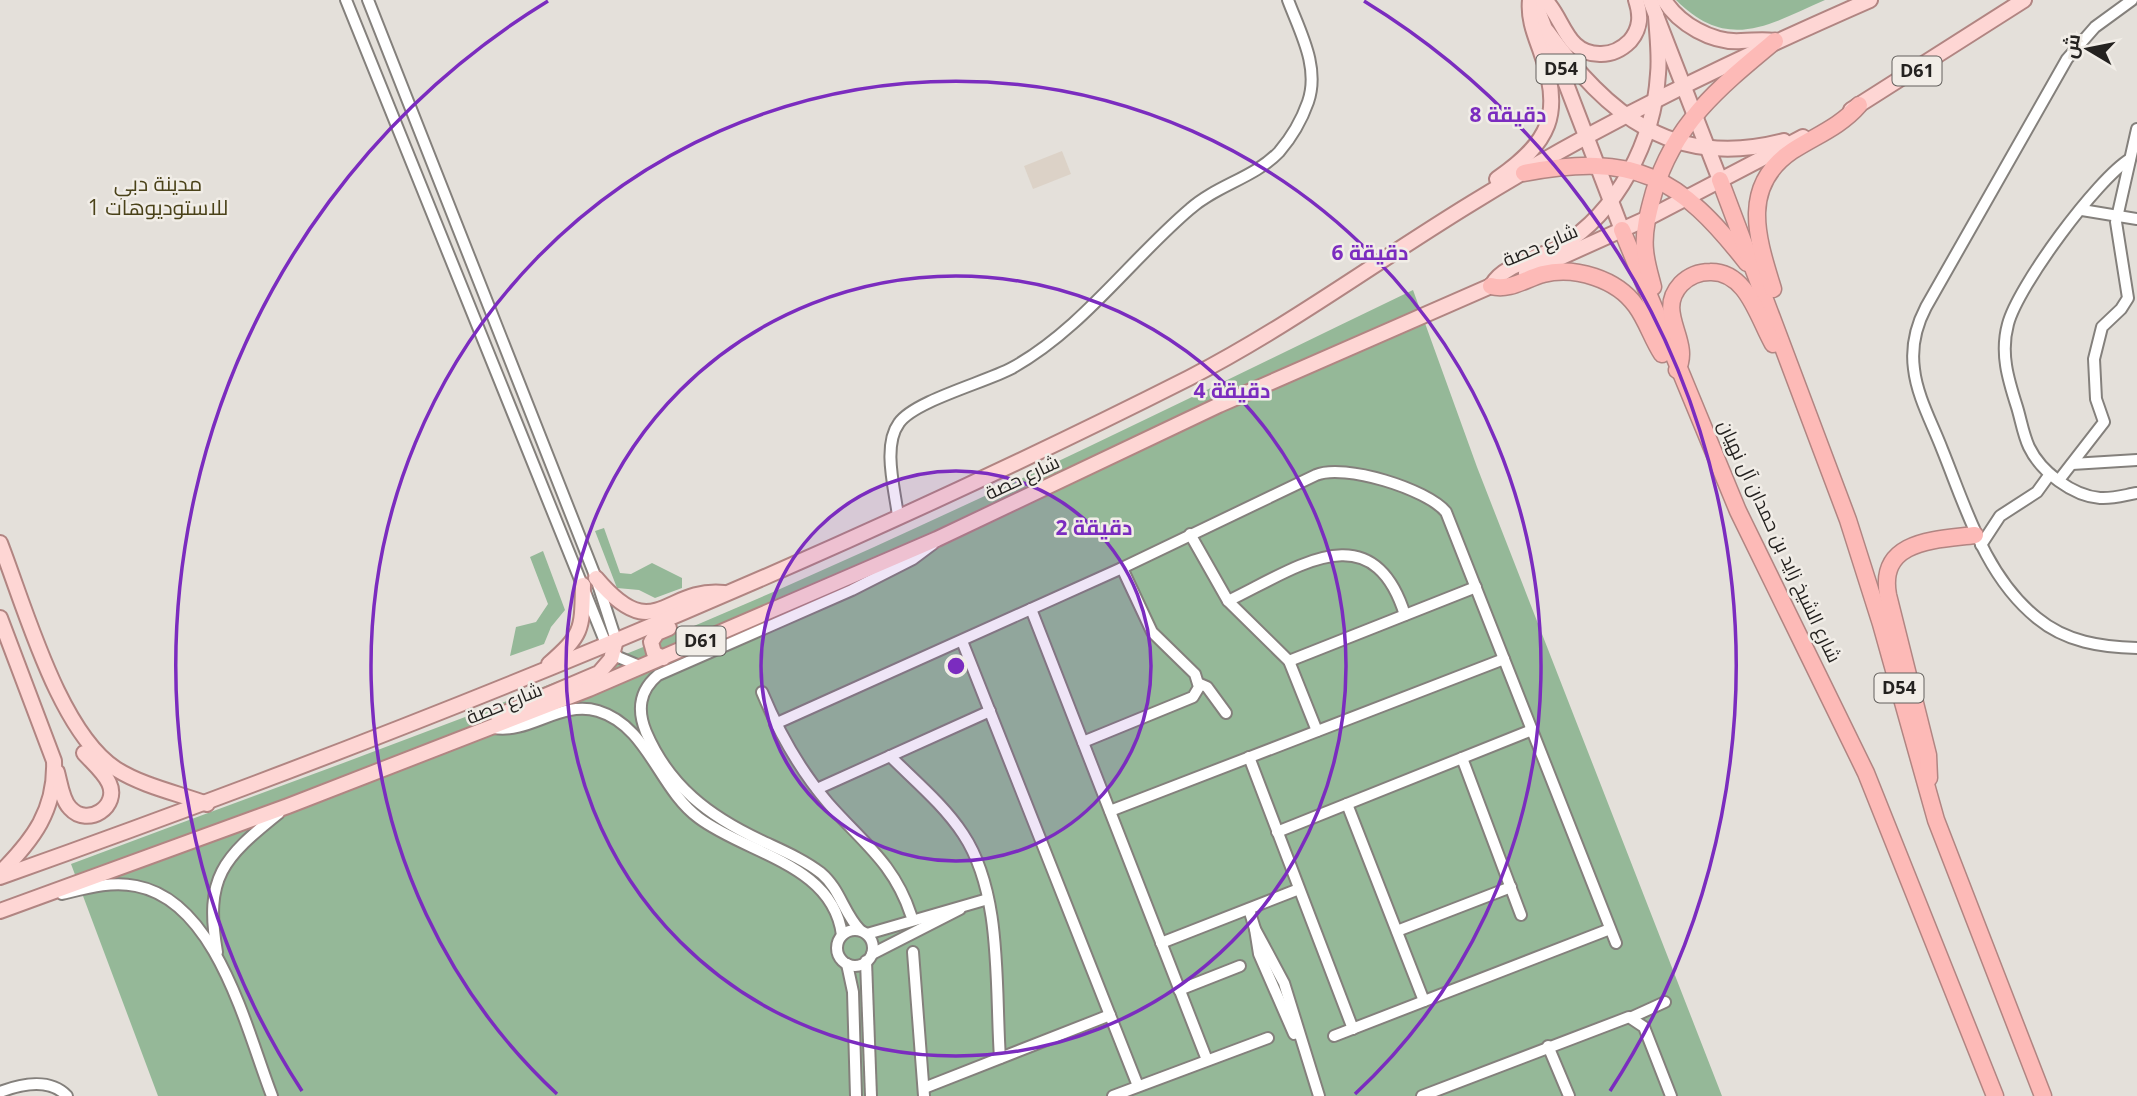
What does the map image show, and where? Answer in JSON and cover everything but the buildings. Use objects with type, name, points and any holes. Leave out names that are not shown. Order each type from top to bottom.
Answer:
[{"type":"highway","points":[[1662,330],[1645,250],[1647,218],[1657,180],[1675,140],[1693,114],[1713,92],[1775,41]]},
{"type":"highway","points":[[1789,366],[1788,338],[1758,243],[1759,199],[1768,177],[1783,159],[1837,126],[1859,106]]},
{"type":"highway","points":[[1524,173],[1572,164],[1597,164],[1657,180],[1687,198],[1716,225],[1759,279]]},
{"type":"highway","name":"D54","points":[[1720,180],[1829,468],[1865,572],[1927,791],[2043,1096]]},
{"type":"highway","name":"شارع الشيخ زايد بن حمدان آل نهيان","points":[[1622,230],[1677,370],[1738,511],[1866,773],[1995,1096]]},
{"type":"highway","points":[[1491,286],[1504,288],[1544,274],[1562,272],[1602,280],[1630,298],[1659,351],[1677,370]]},
{"type":"highway","points":[[1677,370],[1682,350],[1670,316],[1673,296],[1685,280],[1704,272],[1724,274],[1741,286],[1776,349],[1789,366]]},
{"type":"highway","points":[[1927,791],[1928,755],[1888,595],[1887,575],[1898,556],[1914,544],[1978,540]]},
{"type":"main road","points":[[1475,200],[1489,184],[1536,148],[1551,115],[1551,78],[1532,24],[1532,0]]},
{"type":"main road","name":"شارع الشيخ زايد بن حمدان آل نهيان","points":[[1532,0],[1547,31],[1622,230]]},
{"type":"main road","points":[[1545,0],[1570,41],[1595,54],[1615,51],[1631,39],[1640,21],[1636,0]]},
{"type":"main road","name":"D54","points":[[1650,0],[1720,180]]},
{"type":"main road","points":[[1664,0],[1685,22],[1711,36],[1739,42],[1760,38],[1775,41]]},
{"type":"main road","name":"شارع حصة","points":[[0,875],[207,804],[543,670],[612,646],[1043,449],[1241,349],[1475,200],[1682,85],[1870,0]]},
{"type":"main road","name":"شارع حصة","points":[[0,911],[494,728],[937,539],[1219,405],[1647,218],[1859,106],[2024,0]]},
{"type":"main road","points":[[1491,286],[1499,276],[1572,239],[1610,200],[1630,171],[1655,100],[1659,64],[1656,15]]},
{"type":"main road","points":[[1547,31],[1578,73],[1624,117],[1647,129],[1675,140],[1705,146],[1740,148],[1805,135]]},
{"type":"main road","points":[[0,543],[79,745],[109,782],[111,797],[104,810],[83,816],[70,808],[0,618]]},
{"type":"main road","points":[[543,670],[577,636],[589,581],[619,602],[640,612],[660,611],[706,594],[729,594]]},
{"type":"main road","points":[[663,658],[654,653],[653,637],[692,617],[701,607]]},
{"type":"main road","points":[[446,746],[481,724],[599,673],[612,646]]},
{"type":"main road","points":[[67,715],[92,749],[117,769],[207,804]]},
{"type":"main road","points":[[0,875],[29,844],[41,825],[52,794],[54,761]]},
{"type":"street","points":[[346,0],[589,581]]},
{"type":"street","points":[[368,0],[612,646],[642,667]]},
{"type":"street","points":[[898,516],[891,442],[902,418],[914,409],[995,376],[1029,357],[1078,317],[1189,209],[1219,189],[1262,167],[1286,144],[1308,101],[1312,75],[1309,56],[1288,0]]},
{"type":"street","points":[[2132,0],[2095,27],[2067,59],[1918,324],[1913,352],[1917,386],[1978,540],[2023,604],[2046,625],[2087,643],[2137,648]]},
{"type":"street","points":[[1978,540],[2000,516],[2031,497],[2071,464],[2104,422],[2095,393],[2095,350],[2104,323],[2125,305],[2128,292],[2116,234],[2117,216],[2137,129]]},
{"type":"street","points":[[2130,159],[2108,176],[2022,292],[2006,335],[2005,365],[2022,428],[2036,459],[2054,477],[2094,497],[2112,498],[2137,493]]},
{"type":"street","points":[[2082,210],[2137,219]]},
{"type":"street","points":[[2125,305],[2137,306]]},
{"type":"street","points":[[2071,464],[2137,460]]},
{"type":"street","points":[[775,724],[1122,568],[1316,475],[1346,470],[1424,495],[1436,502],[1449,519],[1616,943]]},
{"type":"street","points":[[1190,534],[1228,601],[1289,661],[1317,731]]},
{"type":"street","points":[[871,1096],[869,958],[873,944],[823,874],[712,815],[688,795],[650,741],[641,718],[640,704],[648,685],[658,675],[852,590],[913,559],[937,539]]},
{"type":"street","points":[[1228,601],[1320,557],[1344,554],[1367,560],[1384,571],[1395,587],[1405,615]]},
{"type":"street","points":[[1122,568],[1152,632],[1195,674],[1200,684],[1206,687],[1226,713]]},
{"type":"street","points":[[1289,661],[1476,587]]},
{"type":"street","points":[[1031,609],[1207,1060]]},
{"type":"street","points":[[962,641],[1138,1086]]},
{"type":"street","points":[[1110,811],[1504,659]]},
{"type":"street","points":[[1083,742],[1193,697],[1200,684]]},
{"type":"street","points":[[762,692],[787,747],[817,789],[882,858],[902,890],[911,934]]},
{"type":"street","points":[[494,728],[510,728],[575,708],[592,709],[615,719],[634,734],[670,789],[693,813],[720,832],[791,867],[821,889],[838,917],[842,935],[837,950],[847,964],[853,992],[856,1096]]},
{"type":"street","points":[[817,789],[990,711]]},
{"type":"street","points":[[1277,832],[1532,730]]},
{"type":"street","points":[[890,756],[962,832],[985,879],[1000,1059]]},
{"type":"street","points":[[1249,757],[1353,1029]]},
{"type":"street","points":[[1462,758],[1521,915]]},
{"type":"street","points":[[1348,804],[1424,1001]]},
{"type":"street","points":[[218,958],[212,908],[223,869],[239,846],[288,806]]},
{"type":"street","points":[[32,899],[100,885],[146,888],[170,899],[192,917],[218,958],[272,1096]]},
{"type":"street","points":[[1396,931],[1511,887]]},
{"type":"street","points":[[1161,943],[1299,889]]},
{"type":"street","points":[[842,935],[852,930],[863,932],[988,899]]},
{"type":"street","points":[[847,964],[859,965],[962,907]]},
{"type":"street","points":[[1249,909],[1255,929],[1255,941],[1269,964],[1319,1096]]},
{"type":"street","points":[[923,915],[927,927]]},
{"type":"street","points":[[1334,1036],[1610,929]]},
{"type":"street","points":[[913,952],[924,1092],[1110,1015]]},
{"type":"street","points":[[1179,990],[1240,966]]},
{"type":"street","points":[[1996,977],[2009,997],[2048,1096]]},
{"type":"street","points":[[1422,1096],[1665,1002]]},
{"type":"street","points":[[1632,1017],[1644,1027],[1671,1096]]},
{"type":"street","points":[[1113,1096],[1268,1038]]},
{"type":"street","points":[[1548,1046],[1569,1096]]},
{"type":"street","points":[[0,1092],[45,1084],[58,1088],[67,1096]]},
{"type":"shaded area","points":[[1062,151],[1071,174],[1033,189],[1024,166]]},
{"type":"green space","points":[[1676,0],[1825,0],[1767,25],[1731,29],[1713,25],[1695,16]]},
{"type":"green space","points":[[1413,290],[1477,467],[1722,1096],[158,1096],[71,864],[432,730],[701,623],[946,514]]},
{"type":"green space","points":[[604,528],[620,573],[631,574],[652,563],[682,578],[682,588],[655,598],[639,590],[617,588],[595,531]]},
{"type":"green space","points":[[543,551],[565,610],[551,627],[544,644],[510,656],[516,627],[536,622],[548,604],[530,557]]},
{"type":"district","name":"مدينة دبي للاستوديوهات 1","points":[[158,196]]}]
